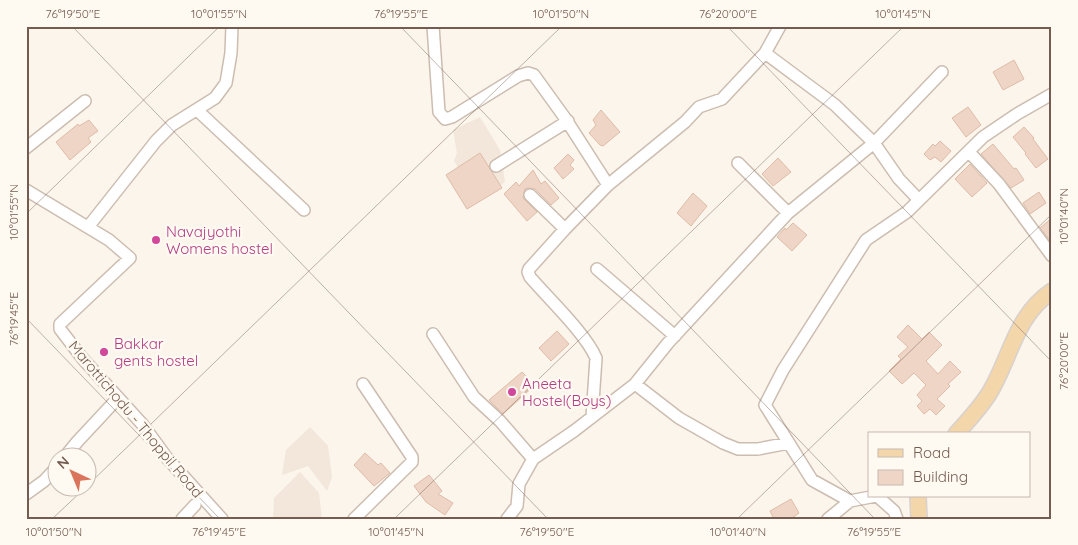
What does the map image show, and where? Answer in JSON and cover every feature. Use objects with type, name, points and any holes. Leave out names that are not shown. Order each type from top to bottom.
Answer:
[{"type":"main road","points":[[958,432],[990,392],[1021,325],[1037,302],[1052,291]]},
{"type":"main road","points":[[918,498],[919,519]]},
{"type":"street","points":[[88,227],[156,141],[172,125],[215,98],[226,83],[231,53],[232,26]]},
{"type":"street","points":[[433,26],[439,112],[445,118],[452,118],[518,76],[528,73],[534,75],[568,121],[608,185]]},
{"type":"street","points":[[592,417],[596,358],[583,337],[530,277],[529,269],[608,185],[685,122],[699,107],[722,99],[765,53],[780,26]]},
{"type":"street","points":[[765,53],[835,105],[874,143],[899,179],[919,200]]},
{"type":"street","points":[[507,519],[517,506],[519,484],[533,458],[635,384],[675,336],[788,212],[874,143],[942,72]]},
{"type":"street","points":[[850,501],[812,480],[765,405],[783,370],[866,240],[907,212],[990,133],[1017,114],[1052,94]]},
{"type":"street","points":[[26,148],[85,101]]},
{"type":"street","points":[[197,110],[304,210]]},
{"type":"street","points":[[496,166],[568,121]]},
{"type":"street","points":[[969,152],[999,184],[1052,256]]},
{"type":"street","points":[[738,163],[788,212]]},
{"type":"street","name":"Marottichodu - Thoppil Road","points":[[26,190],[109,240],[130,258],[60,324],[60,329],[83,359],[143,425],[167,458],[222,519]]},
{"type":"street","points":[[530,195],[565,229]]},
{"type":"street","points":[[598,269],[675,336]]},
{"type":"street","points":[[433,334],[474,397],[500,421],[533,458]]},
{"type":"street","points":[[354,519],[412,462],[412,457],[363,384]]},
{"type":"street","points":[[635,384],[679,418],[723,443],[738,449],[758,450],[789,443]]},
{"type":"street","points":[[72,448],[118,398]]},
{"type":"street","points":[[953,432],[970,419]]},
{"type":"street","points":[[26,494],[48,477]]},
{"type":"street","points":[[828,519],[850,501],[868,498]]},
{"type":"street","points":[[879,498],[894,511],[897,519]]},
{"type":"street","points":[[182,519],[195,505]]},
{"type":"shaded area","points":[[480,117],[500,150],[505,182],[479,201],[454,161],[457,153],[453,130]]},
{"type":"shaded area","points":[[310,427],[328,446],[332,477],[327,491],[308,466],[282,475],[286,450]]},
{"type":"shaded area","points":[[300,472],[319,493],[322,519],[273,519],[274,498]]},
{"type":"building","points":[[1014,60],[1024,79],[1003,90],[993,72]]},
{"type":"building","points":[[968,107],[981,125],[966,137],[952,118]]},
{"type":"building","points":[[601,110],[620,132],[603,146],[589,133],[596,125],[593,120]]},
{"type":"building","points":[[89,120],[98,131],[88,138],[91,142],[70,160],[56,142],[78,124],[79,126]]},
{"type":"building","points":[[1024,127],[1048,159],[1036,168],[1013,137]]},
{"type":"building","points":[[940,141],[951,151],[941,162],[935,157],[930,160],[924,154],[933,144],[935,146]]},
{"type":"building","points":[[993,144],[1014,169],[1016,168],[1024,180],[1011,188],[981,154]]},
{"type":"building","points":[[480,153],[502,188],[467,209],[446,175]]},
{"type":"building","points":[[568,154],[574,160],[570,165],[574,169],[563,179],[554,168]]},
{"type":"building","points":[[778,158],[791,172],[773,186],[762,174]]},
{"type":"building","points":[[970,164],[987,183],[972,197],[955,179]]},
{"type":"building","points":[[533,170],[541,184],[545,181],[559,198],[551,205],[535,189],[525,189],[523,198],[537,212],[527,221],[504,194],[516,182],[519,186]]},
{"type":"building","points":[[1039,192],[1046,203],[1030,214],[1023,203]]},
{"type":"building","points":[[693,193],[707,206],[691,226],[677,213]]},
{"type":"building","points":[[1052,218],[1052,243],[1040,228]]},
{"type":"building","points":[[793,223],[807,235],[792,251],[777,237],[785,228],[786,230]]},
{"type":"building","points":[[908,325],[922,339],[929,332],[942,345],[926,361],[938,374],[950,361],[961,372],[948,384],[950,386],[937,399],[945,406],[936,415],[930,409],[924,414],[917,406],[922,401],[917,395],[926,385],[914,373],[902,384],[889,371],[901,359],[898,356],[908,347],[897,337]]},
{"type":"building","points":[[557,331],[569,344],[551,361],[539,348]]},
{"type":"building","name":"Aneeta Hostel(Boys)","points":[[522,372],[535,385],[503,414],[489,400]]},
{"type":"building","points":[[365,453],[378,465],[381,463],[390,473],[374,486],[354,465]]},
{"type":"building","points":[[429,475],[442,491],[438,494],[453,503],[445,515],[426,502],[414,486]]},
{"type":"building","points":[[791,499],[799,513],[791,519],[774,519],[770,511]]},
{"type":"place","name":"Navajyothi Womens hostel","points":[[156,240]]},
{"type":"place","name":"Bakkar gents hostel","points":[[104,352]]},
{"type":"place","name":"Aneeta Hostel(Boys)","points":[[512,392]]}]
